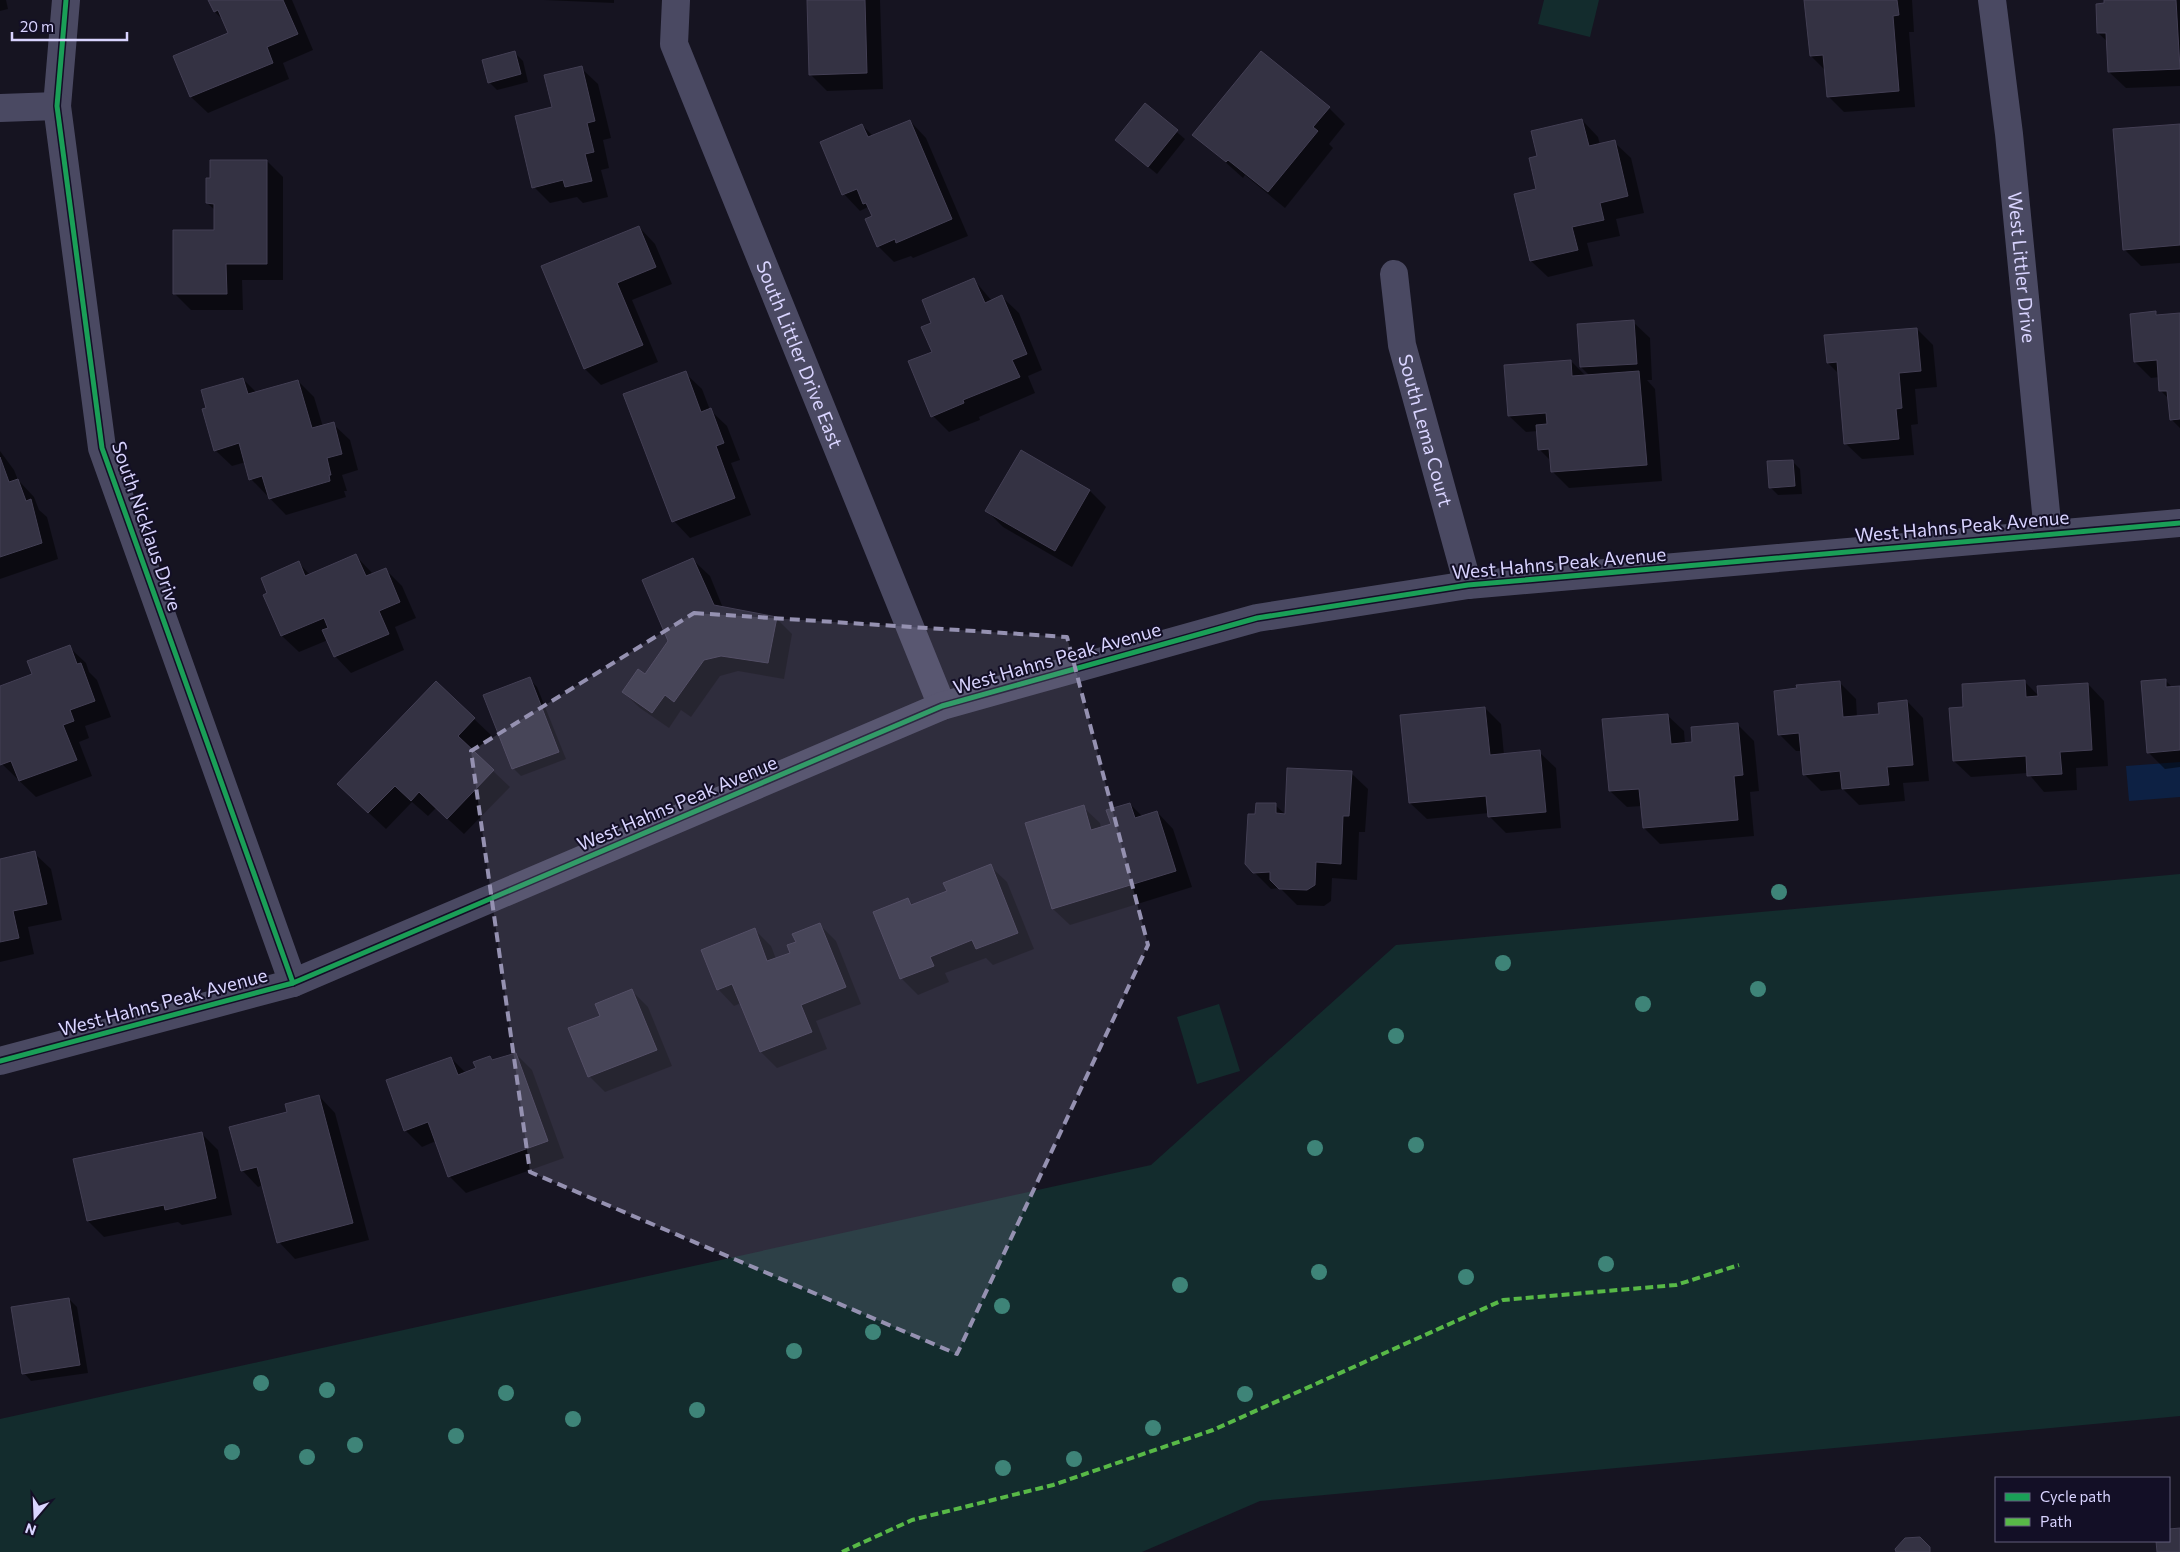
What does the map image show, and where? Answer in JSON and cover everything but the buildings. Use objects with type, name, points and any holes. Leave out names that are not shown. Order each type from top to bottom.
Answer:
[{"type":"street","name":"South Nicklaus Drive","points":[[66,0],[57,106],[102,448],[294,983]]},
{"type":"street","name":"South Littler Drive East","points":[[676,0],[674,44],[942,706]]},
{"type":"street","name":"West Littler Drive","points":[[1992,0],[2009,134],[2048,533]]},
{"type":"street","points":[[0,108],[57,106]]},
{"type":"street","name":"South Lema Court","points":[[1394,274],[1402,345],[1468,585]]},
{"type":"street","name":"West Hahns Peak Avenue","points":[[0,1061],[294,983],[942,706],[1257,618],[1468,585],[2180,523]]},
{"type":"highlighted area","points":[[694,613],[1067,637],[1148,945],[957,1354],[530,1172],[471,751]]},
{"type":"green space","points":[[1544,0],[1599,0],[1590,37],[1538,24]]},
{"type":"green space","points":[[2180,874],[2180,1416],[1260,1501],[1142,1552],[0,1552],[0,1419],[1151,1165],[1396,945]]},
{"type":"green space","points":[[1219,1004],[1240,1071],[1197,1084],[1177,1017]]},
{"type":"water","points":[[2180,762],[2180,797],[2129,801],[2126,766]]},
{"type":"marked path","points":[[842,1552],[912,1520],[1053,1485],[1213,1430],[1503,1300],[1676,1285],[1739,1265]]},
{"type":"cycle path","points":[[66,0],[57,106],[102,448],[293,983]]},
{"type":"cycle path","points":[[0,1061],[293,983],[942,706],[1257,618],[1468,585],[2180,523]]}]
